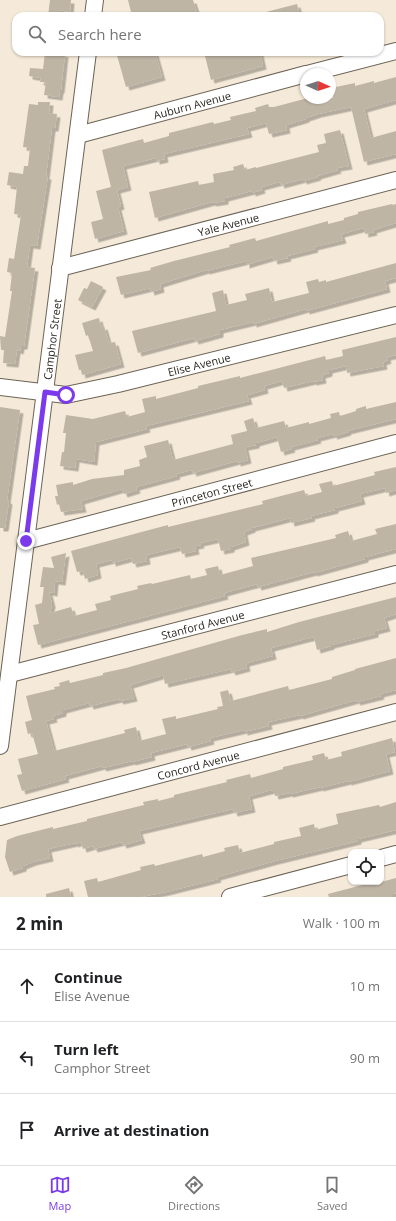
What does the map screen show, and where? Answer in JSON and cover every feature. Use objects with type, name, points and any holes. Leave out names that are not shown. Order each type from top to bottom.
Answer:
[{"type":"street","points":[[94,12],[95,0]]},
{"type":"street","name":"Auburn Avenue","points":[[384,54],[396,51]]},
{"type":"street","name":"Camphor Street","points":[[0,746],[88,56]]},
{"type":"street","name":"Auburn Avenue","points":[[329,68],[376,56]]},
{"type":"street","name":"Auburn Avenue","points":[[78,136],[300,76]]},
{"type":"street","name":"Yale Avenue","points":[[60,268],[396,180]]},
{"type":"street","name":"Elise Avenue","points":[[0,387],[66,395],[118,384],[396,315]]},
{"type":"street","name":"Princeton Street","points":[[26,541],[396,443]]},
{"type":"street","name":"Stanford Avenue","points":[[10,674],[396,574]]},
{"type":"street","name":"Concord Avenue","points":[[0,817],[396,712]]},
{"type":"street","points":[[384,857],[396,854]]},
{"type":"street","points":[[230,897],[348,866]]},
{"type":"building","points":[[50,0],[71,0],[70,12],[59,10],[59,12],[48,12]]},
{"type":"building","points":[[128,0],[193,0],[197,12],[131,12]]},
{"type":"building","points":[[297,4],[299,12],[266,12]]},
{"type":"building","points":[[45,56],[65,56],[59,97],[44,95],[46,82],[40,82],[41,78],[29,76],[30,68],[43,69]]},
{"type":"building","points":[[117,56],[156,56],[162,77],[126,87]]},
{"type":"building","points":[[205,56],[261,56],[263,66],[211,80]]},
{"type":"building","points":[[396,77],[396,100],[364,109],[371,138],[396,131],[396,154],[364,162],[351,107],[318,114],[286,125],[287,130],[269,134],[266,123],[247,128],[249,134],[164,154],[165,159],[156,161],[156,158],[123,166],[128,187],[117,190],[121,206],[118,207],[124,231],[95,239],[91,222],[103,219],[96,191],[111,187],[102,150],[143,139],[144,143],[169,136],[169,133],[213,122],[214,124],[231,120],[230,117],[256,111],[255,108],[268,104],[269,107],[274,107],[300,100],[300,104],[336,104],[336,87],[355,83],[355,86],[374,81],[374,83]]},
{"type":"building","points":[[38,102],[50,102],[49,113],[57,114],[55,128],[52,128],[46,176],[48,176],[37,246],[30,245],[27,267],[35,268],[24,346],[21,346],[20,351],[17,350],[15,364],[3,363],[4,350],[1,350],[0,336],[5,337],[12,291],[10,291],[12,273],[7,272],[9,258],[14,259],[21,215],[14,214],[17,187],[7,185],[9,172],[23,174],[24,166],[28,166],[30,148],[23,147],[29,104],[38,105]]},
{"type":"building","points":[[340,130],[349,166],[337,168],[338,170],[317,176],[318,177],[303,181],[303,179],[281,185],[280,182],[261,187],[262,190],[252,193],[252,191],[225,198],[225,201],[212,202],[155,218],[149,192],[198,181],[199,185],[214,182],[213,174],[234,170],[233,167],[243,164],[245,170],[319,152],[317,145],[326,143],[324,134]]},
{"type":"building","points":[[396,204],[396,223],[373,230],[374,232],[365,234],[364,228],[341,234],[343,240],[314,247],[315,249],[287,256],[288,258],[274,261],[273,257],[246,265],[246,261],[206,270],[160,284],[161,289],[151,292],[150,288],[121,295],[116,277],[151,270],[150,268],[230,247],[229,245],[255,238],[256,241],[328,221],[328,224],[344,220],[344,218],[358,214],[358,212]]},
{"type":"building","points":[[396,263],[396,278],[385,281],[387,289],[306,311],[306,309],[253,324],[253,322],[220,330],[220,334],[195,341],[194,338],[138,353],[132,331],[216,311],[212,293],[223,290],[226,305],[247,300],[245,294],[269,288],[272,302],[309,293],[306,282],[318,279],[319,282],[326,280],[326,282]]},
{"type":"building","points":[[91,281],[103,287],[92,307],[78,300],[84,288],[87,289]]},
{"type":"building","points":[[99,318],[101,327],[104,326],[109,343],[115,342],[121,364],[82,375],[75,355],[93,351],[82,323]]},
{"type":"building","points":[[396,337],[396,355],[387,357],[388,360],[383,362],[384,366],[347,373],[346,366],[329,370],[329,373],[322,375],[323,380],[284,388],[282,381],[264,386],[265,390],[247,395],[249,401],[146,426],[147,429],[96,442],[94,462],[76,459],[75,468],[60,466],[62,452],[64,452],[66,433],[63,433],[66,415],[93,419],[125,411],[127,417],[145,412],[142,399],[156,396],[156,399],[198,388],[198,386],[240,376],[240,378],[325,356],[326,360],[343,356],[342,350]]},
{"type":"building","points":[[396,402],[396,419],[347,431],[348,432],[334,436],[333,434],[317,438],[318,440],[291,447],[292,449],[281,452],[277,437],[256,443],[256,445],[245,447],[248,460],[237,463],[237,461],[193,473],[192,470],[176,474],[177,476],[136,487],[137,490],[124,494],[122,489],[81,501],[83,509],[61,512],[59,504],[57,505],[55,496],[58,496],[56,485],[73,482],[73,485],[92,479],[124,475],[124,470],[140,466],[139,460],[147,457],[144,446],[168,440],[173,460],[233,444],[231,435],[247,431],[244,421],[253,418],[256,428],[284,421],[286,428],[331,418],[330,414],[339,412],[340,416],[366,406],[366,409]]},
{"type":"building","points":[[0,407],[20,410],[7,500],[9,501],[5,528],[0,528]]},
{"type":"building","points":[[396,467],[396,490],[386,493],[385,488],[360,494],[362,501],[311,516],[312,518],[291,523],[290,518],[252,528],[244,532],[246,542],[231,547],[231,549],[221,551],[218,539],[200,543],[201,545],[195,546],[196,551],[182,554],[180,547],[146,555],[147,561],[133,564],[131,558],[112,563],[112,560],[96,564],[98,575],[85,579],[83,571],[77,572],[71,551],[168,525],[168,527],[263,504],[262,501],[304,490],[306,496],[322,492],[319,484],[332,481],[333,486],[375,475],[374,472]]},
{"type":"building","points":[[396,524],[396,549],[314,573],[258,587],[257,584],[224,593],[225,596],[38,645],[33,625],[39,624],[35,605],[42,603],[44,587],[40,587],[43,567],[54,568],[51,557],[66,553],[62,582],[55,581],[54,593],[49,592],[52,604],[50,613],[71,607],[74,616],[97,610],[95,604],[111,600],[110,596],[138,589],[137,586],[190,575],[191,579],[207,575],[205,569],[218,566],[220,575],[253,566],[251,558],[336,538],[335,535],[348,531],[351,541],[377,534],[375,529]]},
{"type":"building","points":[[396,597],[396,614],[384,618],[387,628],[375,631],[375,634],[317,650],[314,637],[271,648],[273,656],[246,663],[247,668],[232,672],[231,669],[165,684],[163,675],[130,685],[134,698],[120,701],[119,699],[90,706],[89,703],[63,710],[63,713],[53,716],[54,719],[46,721],[54,751],[125,733],[124,730],[136,727],[139,741],[166,734],[162,719],[176,716],[176,719],[218,709],[217,707],[223,706],[220,692],[228,690],[231,701],[288,686],[289,690],[332,679],[332,677],[355,669],[396,658],[396,690],[380,694],[381,696],[357,702],[356,700],[300,716],[268,722],[269,726],[210,738],[211,741],[188,747],[187,744],[151,753],[152,757],[103,768],[102,766],[65,776],[66,779],[22,791],[17,775],[22,774],[18,759],[38,754],[32,733],[28,734],[25,722],[32,720],[26,696],[55,689],[54,687],[60,686],[59,683],[69,680],[70,683],[103,675],[103,673],[126,668],[242,635],[267,629],[267,632],[299,622]]},
{"type":"building","points":[[392,738],[395,752],[386,754],[390,771],[348,782],[290,794],[275,796],[272,790],[249,796],[252,809],[234,813],[233,809],[139,831],[142,840],[123,845],[122,842],[94,849],[93,846],[83,849],[81,842],[48,849],[50,858],[33,862],[23,866],[23,868],[10,872],[5,857],[7,840],[17,836],[53,827],[53,829],[87,821],[87,819],[144,805],[143,802],[158,799],[158,801],[174,797],[174,795],[227,782],[226,780],[250,774],[251,778],[283,769],[283,767],[313,760],[312,756],[324,753],[326,760],[342,756],[341,752]]},
{"type":"building","points":[[396,802],[396,830],[358,839],[358,841],[275,861],[217,877],[218,879],[166,892],[141,897],[88,897],[84,881],[97,878],[98,882],[141,870],[140,867],[154,864],[155,866],[202,854],[203,857],[225,851],[224,848],[238,845],[240,853],[274,844],[274,842],[301,836],[299,828],[314,824],[315,830],[338,824],[336,814],[379,805],[380,807]]},
{"type":"building","points":[[396,878],[396,893],[393,894],[393,897],[329,897],[328,894],[362,885],[384,885],[384,881]]},
{"type":"building","points":[[69,888],[71,897],[46,897],[46,894]]},
{"type":"route","points":[[26,541],[45,392],[66,395]]}]
